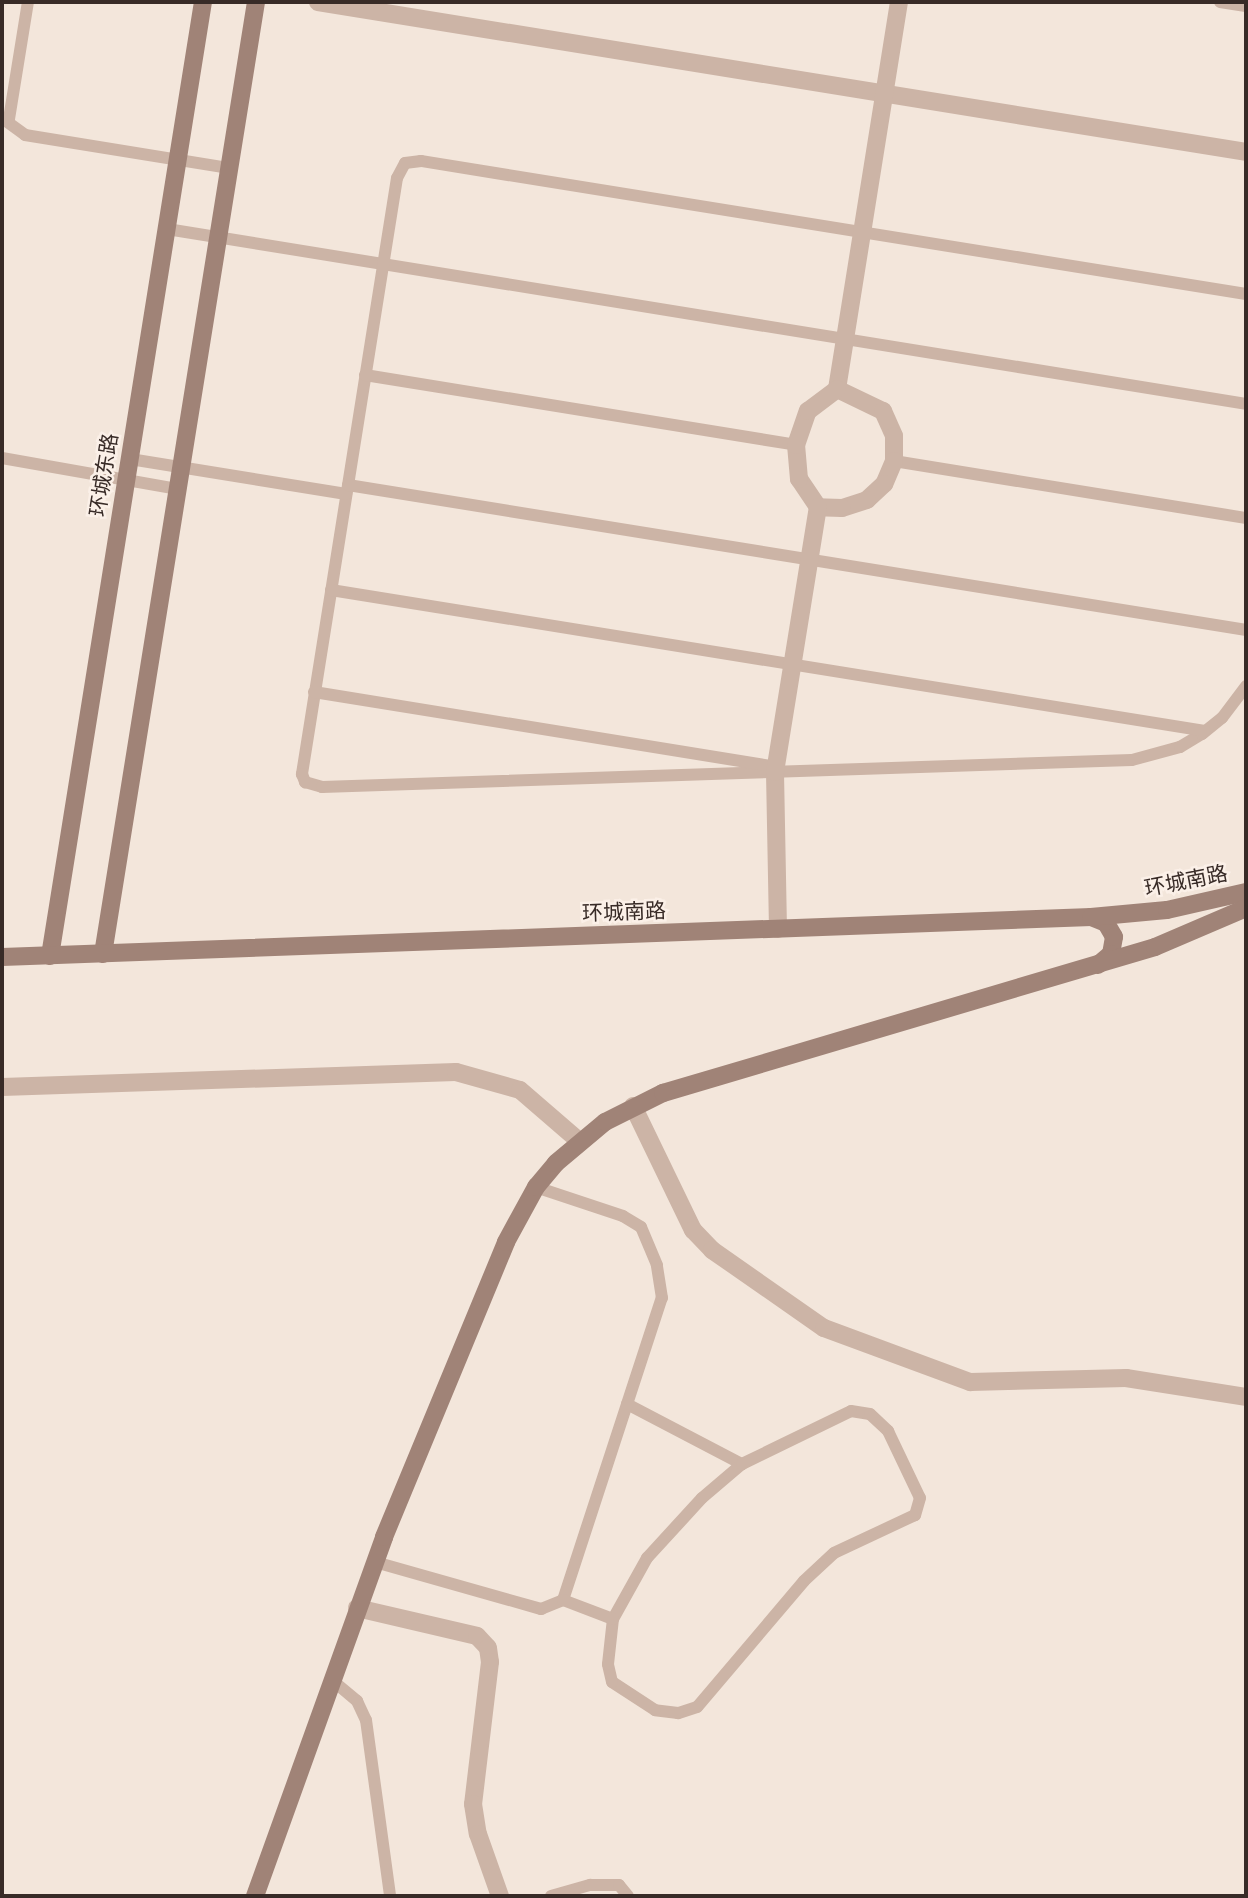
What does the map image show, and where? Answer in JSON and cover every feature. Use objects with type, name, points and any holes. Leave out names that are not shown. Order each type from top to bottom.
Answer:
[{"type":"main road","name":"环城东路","points":[[50,956],[203,2]]},
{"type":"main road","points":[[103,954],[256,2]]},
{"type":"main road","name":"环城南路","points":[[2,957],[1091,917],[1167,910],[1246,892]]},
{"type":"main road","points":[[255,1896],[357,1608],[506,1242],[536,1187],[579,1141],[633,1106],[663,1093],[1156,947],[1246,908]]},
{"type":"main road","points":[[1091,917],[1106,923],[1114,937],[1111,954],[1098,965]]},
{"type":"street","points":[[318,2],[1246,152]]},
{"type":"street","points":[[778,929],[776,769],[818,507],[799,479],[796,445],[808,411],[837,389],[899,2]]},
{"type":"street","points":[[818,507],[842,508],[867,500],[884,484],[894,461],[894,436],[883,411],[837,389]]},
{"type":"street","points":[[2,1087],[456,1072],[520,1090],[579,1141]]},
{"type":"street","points":[[633,1106],[678,1208],[693,1230],[712,1250],[824,1328],[970,1382],[1126,1378],[1246,1396]]},
{"type":"street","points":[[357,1608],[477,1636],[488,1648],[490,1662],[473,1804],[478,1834],[500,1896]]},
{"type":"lane","points":[[28,2],[5,119],[25,135],[229,168]]},
{"type":"lane","points":[[1220,2],[1246,6]]},
{"type":"lane","points":[[1246,294],[421,161],[405,163],[397,178],[302,774],[312,786],[776,769],[1132,760],[1180,747],[1205,731],[1222,718],[1246,686]]},
{"type":"lane","points":[[167,229],[1246,404]]},
{"type":"lane","points":[[365,375],[796,445]]},
{"type":"lane","points":[[2,458],[178,489]]},
{"type":"lane","points":[[130,459],[347,489],[1246,630]]},
{"type":"lane","points":[[894,461],[1246,518]]},
{"type":"lane","points":[[331,590],[1205,731]]},
{"type":"lane","points":[[314,692],[776,769]]},
{"type":"lane","points":[[536,1187],[623,1216],[641,1227],[657,1265],[662,1298],[563,1600]]},
{"type":"lane","points":[[627,1404],[742,1464]]},
{"type":"lane","points":[[851,1411],[870,1415],[888,1431],[920,1498],[915,1515],[834,1553],[804,1581],[698,1707],[678,1713],[655,1710],[612,1682],[608,1664],[613,1619],[647,1558],[702,1498],[742,1464],[851,1411]]},
{"type":"lane","points":[[375,1562],[541,1609],[563,1600],[613,1619]]},
{"type":"lane","points":[[332,1680],[357,1701],[366,1720],[390,1896]]},
{"type":"lane","points":[[551,1896],[590,1885],[619,1885],[628,1896]]}]
